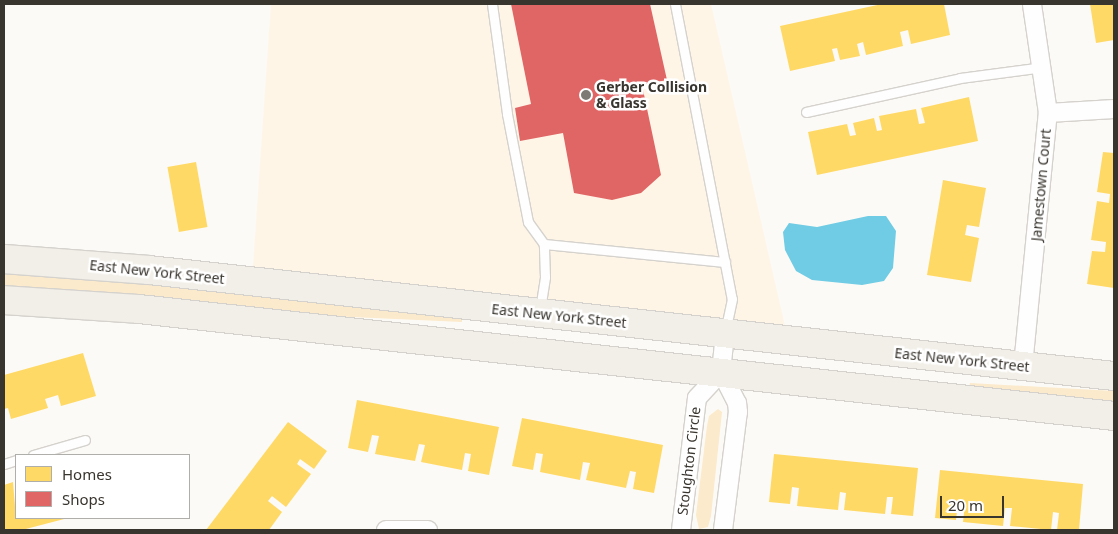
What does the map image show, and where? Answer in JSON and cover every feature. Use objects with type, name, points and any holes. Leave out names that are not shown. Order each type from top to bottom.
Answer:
[{"type":"main road","name":"East New York Street","points":[[4,260],[159,272],[1114,376]]},
{"type":"main road","points":[[4,300],[139,309],[1114,416]]},
{"type":"street","name":"Jamestown Court","points":[[1023,366],[1048,113],[1044,67],[1032,4]]},
{"type":"street","points":[[1048,113],[1114,109]]},
{"type":"street","points":[[723,530],[738,412],[737,403],[722,372],[725,334]]},
{"type":"street","name":"Stoughton Circle","points":[[681,530],[697,398],[722,372]]},
{"type":"street","points":[[386,530],[428,530]]},
{"type":"lane","points":[[492,4],[507,114],[528,222],[544,244],[544,277],[539,314]]},
{"type":"lane","points":[[675,4],[732,300],[725,334]]},
{"type":"lane","points":[[806,112],[960,78],[1044,67]]},
{"type":"lane","points":[[544,244],[725,262]]},
{"type":"lane","points":[[36,454],[84,440]]},
{"type":"shaded area","points":[[271,4],[711,4],[785,326],[253,267]]},
{"type":"shaded area","points":[[4,273],[85,278],[462,318],[462,322],[308,315],[75,290],[4,287]]},
{"type":"shaded area","points":[[970,383],[1114,391],[1114,404],[969,388]]},
{"type":"shaded area","points":[[718,409],[722,412],[711,516],[708,527],[699,529],[696,515],[707,426],[709,416]]},
{"type":"water","points":[[868,216],[886,216],[896,231],[893,268],[884,281],[862,285],[812,280],[796,271],[785,250],[783,232],[789,223],[817,227]]},
{"type":"building: Homes","points":[[882,4],[944,4],[950,35],[911,44],[908,30],[900,32],[903,46],[866,55],[863,42],[857,44],[860,56],[840,60],[837,48],[832,49],[835,61],[790,71],[780,26]]},
{"type":"building: Homes","points":[[1090,4],[1114,4],[1114,40],[1096,43]]},
{"type":"building: Homes","points":[[969,97],[978,141],[817,175],[808,132],[847,124],[850,136],[856,135],[853,123],[874,118],[877,131],[882,130],[879,116],[916,109],[919,124],[925,123],[921,108]]},
{"type":"building: Homes","points":[[1103,152],[1114,153],[1114,288],[1087,284],[1092,251],[1105,252],[1106,242],[1091,240],[1097,201],[1109,203],[1110,194],[1097,192]]},
{"type":"building: Homes","points":[[196,162],[207,227],[179,232],[167,167]]},
{"type":"building: Homes","points":[[943,180],[986,188],[979,227],[967,225],[965,235],[979,238],[971,282],[927,275]]},
{"type":"building: Homes","points":[[83,353],[96,396],[61,406],[58,395],[45,399],[48,408],[11,419],[8,408],[4,409],[4,375]]},
{"type":"building: Homes","points":[[357,400],[499,427],[489,475],[468,471],[471,454],[465,453],[462,470],[421,462],[425,445],[419,444],[415,461],[375,454],[379,436],[372,435],[368,452],[348,448]]},
{"type":"building: Homes","points":[[522,418],[663,445],[654,493],[633,489],[636,472],[630,471],[626,488],[586,480],[590,463],[583,462],[580,480],[540,472],[543,454],[536,453],[533,470],[512,466]]},
{"type":"building: Homes","points":[[288,422],[327,451],[314,469],[300,459],[297,464],[311,474],[286,507],[272,496],[268,501],[282,512],[269,530],[206,530]]},
{"type":"building: Homes","points":[[774,454],[918,468],[913,516],[891,514],[893,497],[887,497],[885,514],[844,510],[846,493],[840,492],[838,510],[797,506],[799,488],[792,487],[790,504],[769,502]]},
{"type":"building: Homes","points":[[940,470],[1083,484],[1079,530],[1057,530],[1059,513],[1053,512],[1051,530],[1010,526],[1012,508],[1005,508],[1003,526],[963,522],[965,504],[958,503],[956,520],[935,518]]},
{"type":"building: Homes","points":[[13,482],[15,519],[64,519],[22,530],[4,530],[4,485]]},
{"type":"building: Shops","name":"Gerber Collision & Glass","points":[[511,4],[650,4],[667,80],[642,85],[661,175],[641,193],[612,200],[574,193],[563,133],[520,141],[515,108],[531,104]]},
{"type":"place","name":"Gerber Collision & Glass","points":[[586,95]]}]
